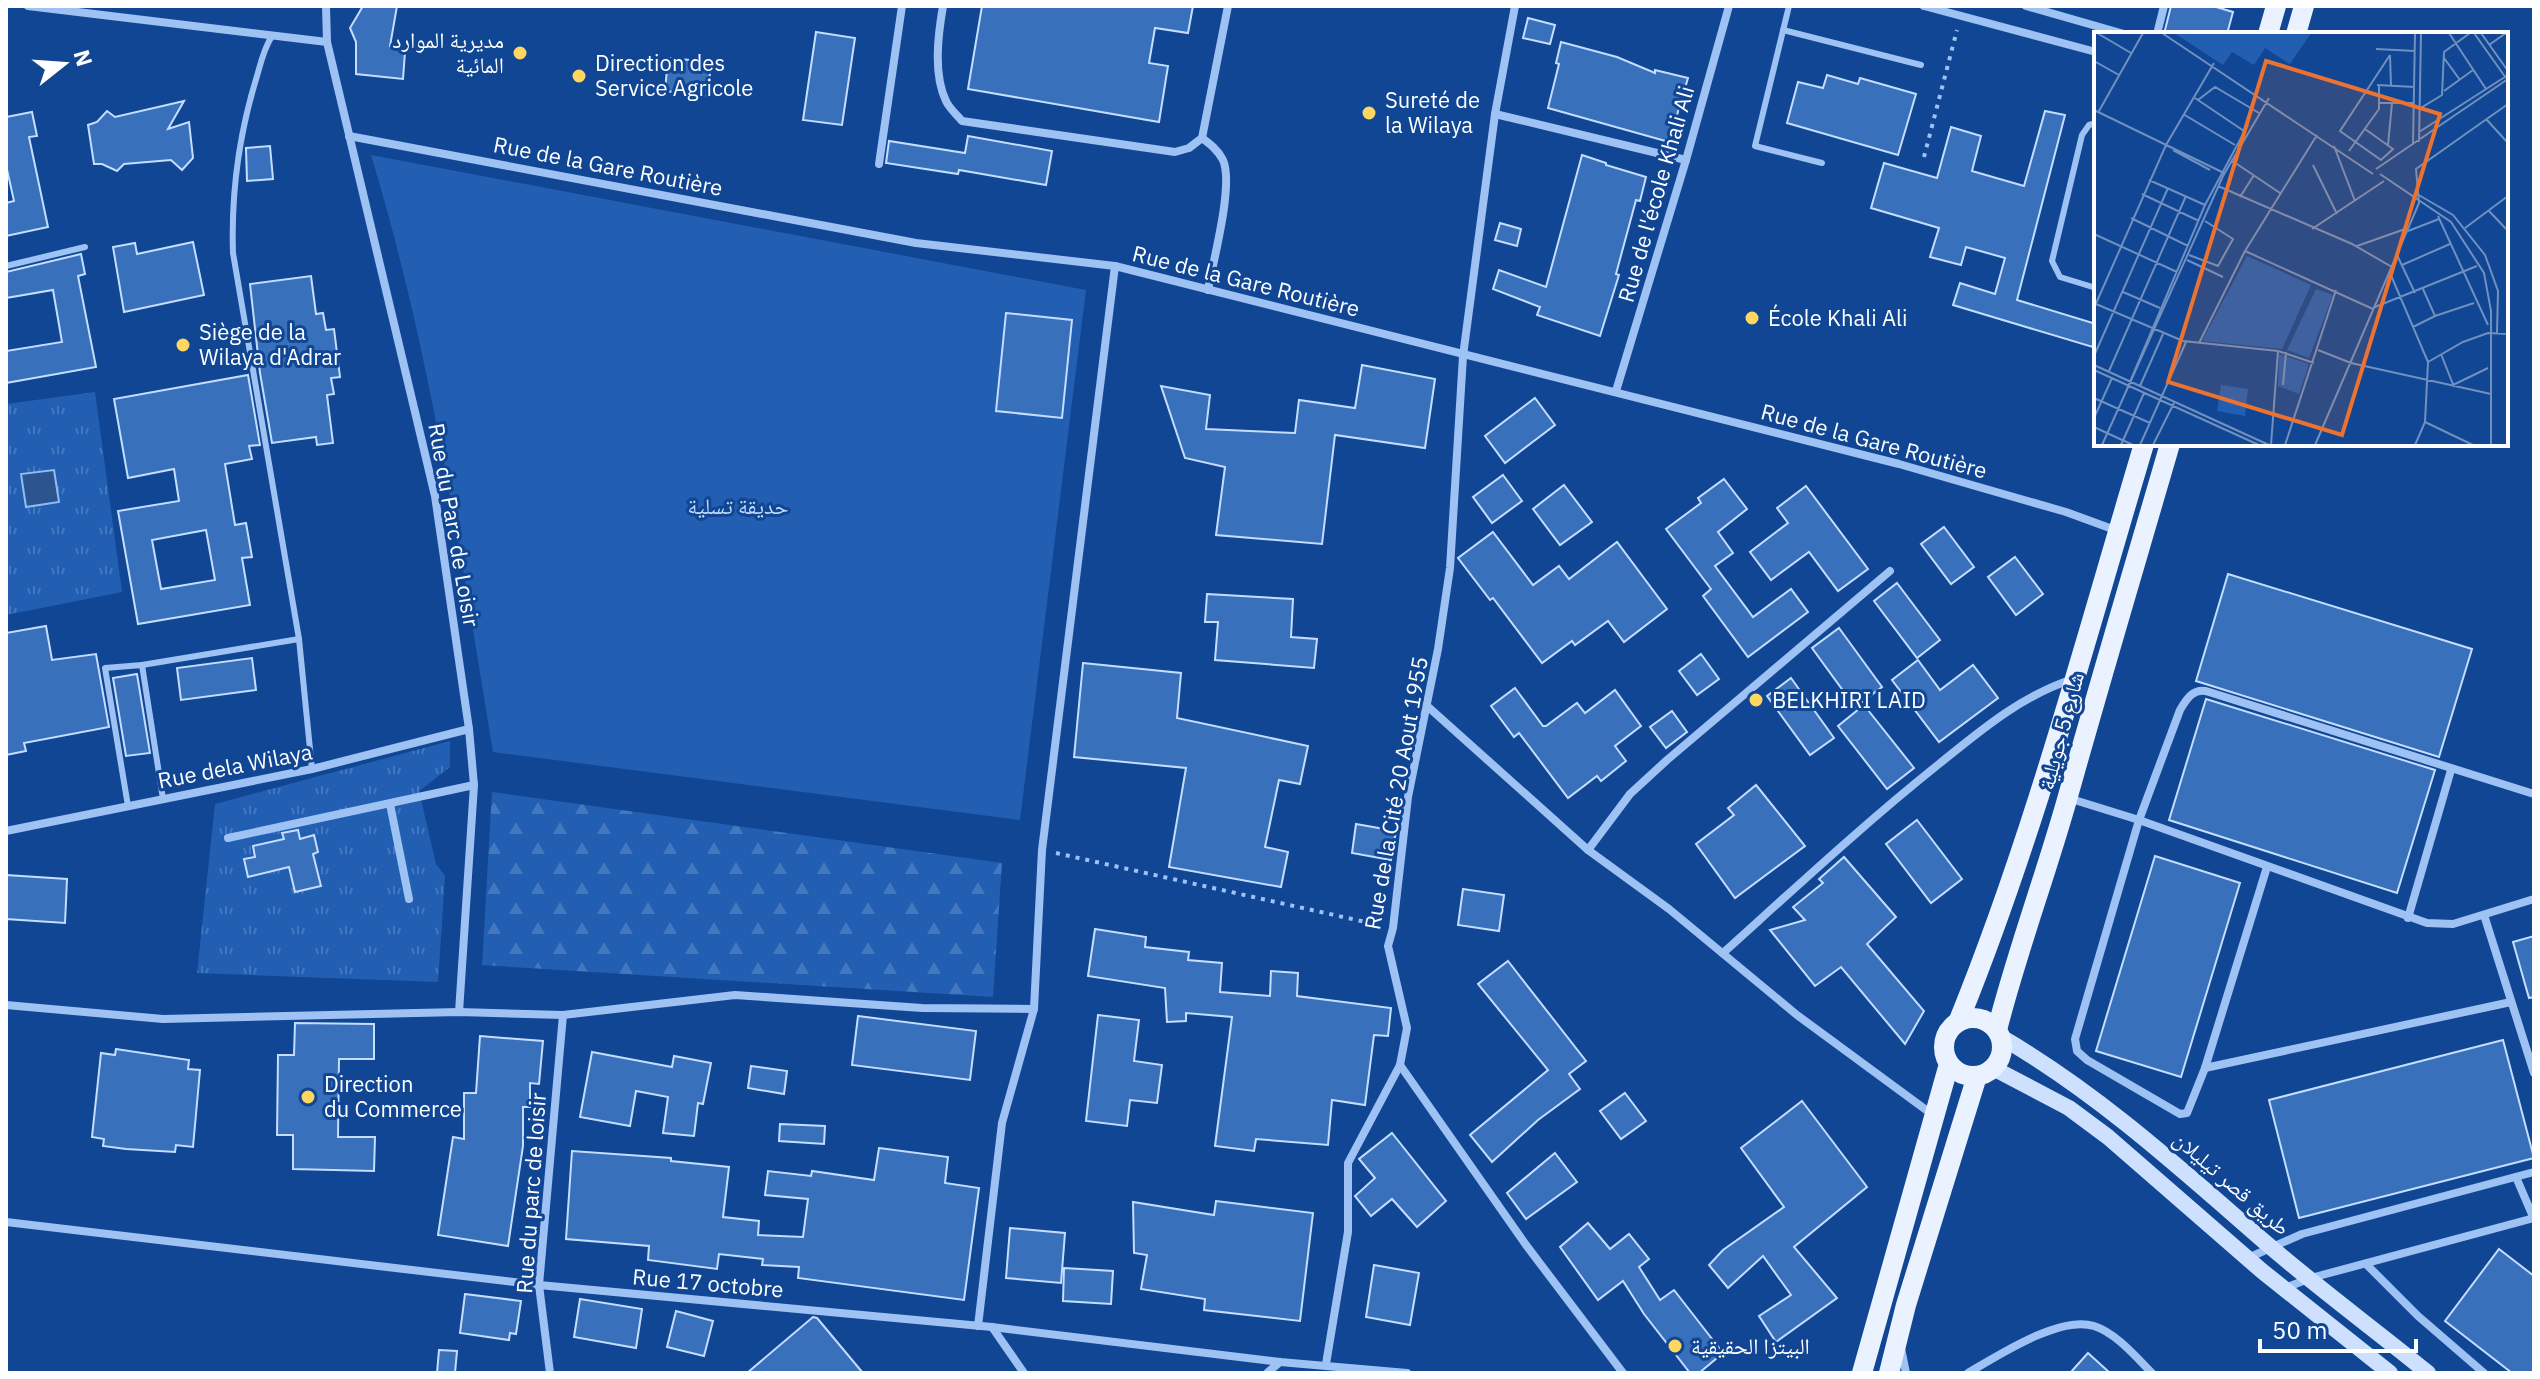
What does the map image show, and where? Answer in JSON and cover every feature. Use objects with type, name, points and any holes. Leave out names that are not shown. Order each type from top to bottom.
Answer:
[{"type":"main road","points":[[2269,32],[2276,6]]},
{"type":"main road","points":[[2297,32],[2304,6]]},
{"type":"main road","name":"شارع 5 جويلية","points":[[1959,1020],[1992,937],[2040,796],[2143,446]]},
{"type":"main road","name":"شارع 5 جويلية","points":[[1999,1034],[2013,966],[2068,798],[2090,711],[2169,446]]},
{"type":"main road","points":[[1889,1373],[1985,1072],[2001,1054],[1999,1034],[1991,1024],[1976,1017],[1959,1020],[1944,1041],[1949,1064],[1959,1072],[1985,1072]]},
{"type":"main road","name":"طريق قصر تيليلان","points":[[1999,1034],[2090,1094],[2270,1246],[2428,1373]]},
{"type":"main road","points":[[1862,1373],[1949,1064]]},
{"type":"main road","name":"طريق قصر تيليلان","points":[[1985,1072],[2069,1108],[2108,1137],[2248,1258],[2390,1373]]},
{"type":"street","points":[[28,6],[327,42]]},
{"type":"street","name":"Rue du Parc de Loisir","points":[[326,6],[327,42],[435,496],[469,729],[474,785],[459,1012]]},
{"type":"street","points":[[879,164],[902,6]]},
{"type":"street","points":[[943,6],[938,34],[940,82],[947,103],[962,121],[1175,152],[1189,148],[1202,138],[1228,6]]},
{"type":"street","name":"Rue de la Cité 20 Aout 1955","points":[[1326,1364],[1348,1232],[1348,1163],[1400,1065],[1407,1028],[1388,946],[1393,928],[1408,797],[1438,649],[1450,568],[1463,356],[1495,114],[1515,6]]},
{"type":"street","name":"Rue de l'école Khali Ali","points":[[1616,391],[1729,6]]},
{"type":"street","points":[[1924,6],[2094,51]]},
{"type":"street","points":[[2026,6],[2117,32]]},
{"type":"street","points":[[2158,32],[2164,6]]},
{"type":"street","points":[[1495,114],[1686,160]]},
{"type":"street","name":"Rue de la Gare Routière","points":[[349,136],[916,243],[1115,266],[1899,464],[2066,512],[2118,531]]},
{"type":"street","points":[[1202,138],[1215,148],[1224,162],[1227,182],[1208,290]]},
{"type":"street","points":[[978,1326],[1002,1123],[1034,1009],[1042,850],[1115,266]]},
{"type":"street","points":[[1588,850],[1630,794],[1724,709],[1890,571]]},
{"type":"street","points":[[1723,953],[1890,803],[2006,711],[2051,686],[2075,678]]},
{"type":"street","points":[[2267,867],[2205,1068],[2187,1112],[2182,1115],[2087,1060],[2077,1051],[2075,1039],[2139,820],[2180,710],[2188,697],[2197,691],[2209,692],[2534,794]]},
{"type":"street","points":[[1426,705],[1588,850],[1669,909],[1797,1015],[1934,1115]]},
{"type":"street","name":"Rue dela Wilaya","points":[[6,831],[312,769],[469,729]]},
{"type":"street","points":[[2408,918],[2451,770]]},
{"type":"street","points":[[228,838],[474,785]]},
{"type":"street","points":[[2068,798],[2139,820],[2408,918],[2439,925],[2453,924],[2534,899]]},
{"type":"street","points":[[390,804],[409,899]]},
{"type":"street","points":[[2484,915],[2534,1073]]},
{"type":"street","points":[[6,1005],[163,1019],[459,1012],[563,1015],[735,995],[922,1008],[1034,1009]]},
{"type":"street","points":[[2205,1068],[2511,1002]]},
{"type":"street","name":"Rue du parc de loisir","points":[[550,1373],[539,1285],[563,1015]]},
{"type":"street","points":[[1400,1065],[1526,1245],[1623,1373]]},
{"type":"street","points":[[2248,1258],[2302,1234],[2534,1172]]},
{"type":"street","points":[[2284,1288],[2534,1218],[2516,1177]]},
{"type":"street","name":"Rue 17 octobre","points":[[6,1222],[539,1285],[992,1327],[1280,1362],[1407,1373]]},
{"type":"street","points":[[2366,1264],[2418,1316],[2484,1373]]},
{"type":"street","points":[[1968,1373],[2049,1331],[2081,1324],[2092,1325],[2105,1332],[2152,1373]]},
{"type":"street","points":[[992,1327],[1024,1373]]},
{"type":"street","points":[[1899,1336],[1906,1373]]},
{"type":"street","points":[[1267,1373],[1280,1362]]},
{"type":"lane","points":[[1789,6],[1755,146],[1822,163]]},
{"type":"lane","points":[[1783,30],[1921,65]]},
{"type":"lane","points":[[272,36],[266,45],[240,143],[231,210],[233,253],[299,639],[312,769]]},
{"type":"lane","points":[[2094,124],[2089,125],[2082,135],[2052,261],[2060,277],[2094,287]]},
{"type":"lane","points":[[6,266],[85,247]]},
{"type":"lane","points":[[128,806],[105,668],[142,665],[299,639]]},
{"type":"lane","points":[[142,665],[163,799]]},
{"type":"path","points":[[1924,157],[1961,16]]},
{"type":"path","points":[[1042,850],[1393,928]]},
{"type":"green space","name":"حديقة تسلية","points":[[371,155],[1086,290],[1020,820],[493,752],[427,376],[392,228]]},
{"type":"green space","points":[[95,392],[122,592],[6,615],[6,404]]},
{"type":"green space","points":[[450,741],[450,767],[419,791],[436,864],[445,876],[438,982],[197,973],[215,804]]},
{"type":"green space","points":[[492,792],[1002,863],[993,997],[482,965]]},
{"type":"shaded area","points":[[54,470],[59,502],[26,507],[21,474]]},
{"type":"building","points":[[363,6],[397,6],[390,46],[405,52],[403,79],[356,74],[356,42],[350,28]]},
{"type":"building","points":[[982,6],[1193,6],[1188,33],[1155,28],[1149,63],[1168,66],[1159,122],[968,89]]},
{"type":"building","points":[[2171,6],[2213,6],[2233,12],[2228,32],[2164,32]]},
{"type":"building","points":[[1528,18],[1555,25],[1550,44],[1523,38]]},
{"type":"building","points":[[816,32],[855,38],[842,125],[803,120]]},
{"type":"building","points":[[1561,42],[1617,57],[1655,73],[1655,70],[1688,78],[1669,142],[1548,108]]},
{"type":"building","points":[[668,58],[711,62],[708,96],[665,91]]},
{"type":"building","points":[[1827,75],[1858,84],[1860,78],[1916,94],[1898,155],[1787,123],[1798,82],[1823,88]]},
{"type":"building","points":[[184,101],[168,129],[189,122],[193,158],[182,170],[171,160],[124,164],[117,171],[94,164],[88,125],[97,122],[107,111],[115,117]]},
{"type":"building","points":[[2045,111],[2065,115],[2017,300],[2094,323],[2094,347],[1953,305],[1960,283],[1995,294],[2005,258],[1966,247],[1961,265],[1930,257],[1939,228],[1871,208],[1884,163],[1937,178],[1951,127],[1981,136],[1972,171],[2024,186]]},
{"type":"building","points":[[32,112],[37,136],[29,137],[48,227],[6,236],[6,203],[14,201],[6,165],[6,117]]},
{"type":"building","points":[[968,136],[1052,151],[1046,185],[959,170],[958,174],[886,163],[889,141],[965,153]]},
{"type":"building","points":[[270,146],[273,179],[247,181],[246,148]]},
{"type":"building","points":[[1582,155],[1646,177],[1640,201],[1636,200],[1616,274],[1619,275],[1600,336],[1537,315],[1540,307],[1493,289],[1499,270],[1546,287]]},
{"type":"building","points":[[1500,223],[1521,229],[1517,246],[1495,240]]},
{"type":"building","points":[[193,242],[204,295],[124,312],[113,247],[135,243],[137,254]]},
{"type":"building","points":[[81,254],[85,274],[78,276],[96,367],[6,383],[6,351],[62,342],[53,290],[6,298],[6,272]]},
{"type":"building","points":[[311,276],[316,314],[323,313],[326,330],[334,329],[340,377],[331,378],[334,394],[327,395],[333,443],[317,445],[316,437],[272,443],[250,284]]},
{"type":"building","points":[[1006,313],[1072,320],[1062,418],[996,411]]},
{"type":"building","points":[[1362,365],[1435,379],[1425,448],[1335,435],[1322,544],[1216,535],[1225,467],[1185,458],[1161,386],[1210,395],[1206,429],[1295,433],[1299,400],[1355,408]]},
{"type":"building","points":[[248,375],[260,445],[249,446],[252,459],[225,464],[235,525],[246,523],[252,557],[242,558],[250,605],[138,624],[118,511],[179,501],[174,469],[128,478],[114,399]],"holes":[[[206,530],[215,580],[161,589],[152,540]]]},
{"type":"building","points":[[1535,398],[1555,425],[1505,463],[1485,436]]},
{"type":"building","points":[[1503,475],[1522,501],[1492,523],[1473,497]]},
{"type":"building","points":[[1724,479],[1747,509],[1718,532],[1733,553],[1715,566],[1753,617],[1791,589],[1808,612],[1748,657],[1703,596],[1711,589],[1666,529],[1701,503],[1698,498]]},
{"type":"building","points":[[1564,485],[1592,522],[1560,545],[1533,509]]},
{"type":"building","points":[[1806,486],[1868,569],[1838,591],[1809,552],[1771,580],[1750,552],[1788,523],[1777,508]]},
{"type":"building","points":[[1944,527],[1974,567],[1951,584],[1921,544]]},
{"type":"building","points":[[1493,532],[1533,585],[1559,566],[1569,579],[1617,542],[1667,609],[1624,642],[1608,621],[1575,645],[1572,641],[1542,663],[1458,558]]},
{"type":"building","points":[[2015,557],[2043,594],[2016,615],[1988,577]]},
{"type":"building","points":[[2228,574],[2472,649],[2439,757],[2196,681]]},
{"type":"building","points":[[1897,583],[1940,640],[1917,658],[1874,601]]},
{"type":"building","points":[[1207,594],[1293,599],[1291,637],[1317,639],[1314,668],[1215,660],[1218,622],[1205,622]]},
{"type":"building","points":[[46,626],[52,660],[96,654],[109,727],[24,743],[26,751],[6,755],[6,633]]},
{"type":"building","points":[[1839,628],[1882,687],[1855,707],[1812,648]]},
{"type":"building","points":[[1701,654],[1719,679],[1697,695],[1679,671]]},
{"type":"building","points":[[252,658],[256,690],[181,700],[177,668]]},
{"type":"building","points":[[1918,660],[1940,690],[1973,665],[1998,698],[1939,742],[1892,680]]},
{"type":"building","points":[[1083,663],[1181,673],[1177,718],[1308,746],[1300,784],[1279,780],[1265,847],[1288,852],[1281,887],[1169,867],[1186,768],[1074,757]]},
{"type":"building","points":[[137,674],[150,753],[126,756],[113,678]]},
{"type":"building","points":[[1791,678],[1834,738],[1810,755],[1767,696]]},
{"type":"building","points":[[1515,688],[1543,726],[1577,703],[1585,713],[1615,690],[1641,726],[1615,746],[1626,761],[1601,781],[1597,776],[1568,798],[1519,733],[1514,737],[1491,706]]},
{"type":"building","points":[[2206,699],[2435,770],[2397,893],[2169,820]]},
{"type":"building","points":[[1864,705],[1914,768],[1887,789],[1838,726]]},
{"type":"building","points":[[1672,711],[1687,732],[1666,748],[1650,727]]},
{"type":"building","points":[[1756,785],[1805,846],[1735,898],[1696,844],[1734,815],[1728,808]]},
{"type":"building","points":[[1917,820],[1962,879],[1931,903],[1886,844]]},
{"type":"building","points":[[1356,824],[1396,831],[1391,860],[1352,853]]},
{"type":"building","points":[[298,830],[300,839],[314,835],[318,852],[313,854],[321,886],[295,892],[289,867],[248,877],[244,859],[255,857],[253,846],[284,839],[282,833]]},
{"type":"building","points":[[2155,856],[2240,883],[2181,1077],[2096,1051]]},
{"type":"building","points":[[1844,857],[1896,917],[1867,944],[1924,1011],[1905,1044],[1841,967],[1815,986],[1770,930],[1805,920],[1793,907],[1823,883],[1819,879]]},
{"type":"building","points":[[6,875],[67,879],[65,923],[6,919]]},
{"type":"building","points":[[1463,889],[1504,895],[1499,931],[1458,925]]},
{"type":"building","points":[[1095,929],[1146,937],[1145,947],[1189,952],[1188,960],[1222,963],[1220,992],[1270,996],[1271,971],[1298,973],[1297,996],[1391,1008],[1388,1036],[1374,1035],[1365,1105],[1332,1100],[1328,1145],[1256,1139],[1254,1151],[1215,1146],[1232,1017],[1186,1013],[1186,1021],[1167,1022],[1165,988],[1088,976]]},
{"type":"building","points":[[2534,936],[2534,997],[2529,998],[2513,942]]},
{"type":"building","points":[[1508,961],[1586,1061],[1569,1074],[1580,1089],[1538,1120],[1492,1162],[1470,1135],[1548,1070],[1478,984]]},
{"type":"building","points":[[1098,1015],[1139,1020],[1134,1061],[1162,1065],[1157,1103],[1130,1100],[1127,1126],[1086,1121]]},
{"type":"building","points":[[858,1016],[976,1031],[970,1080],[852,1065]]},
{"type":"building","name":"Direction du Commerce","points":[[295,1023],[374,1024],[374,1059],[339,1059],[338,1137],[375,1137],[374,1171],[293,1169],[293,1135],[277,1135],[278,1055],[294,1055]]},
{"type":"building","points":[[480,1036],[543,1041],[539,1084],[530,1083],[530,1107],[523,1107],[523,1146],[508,1246],[438,1235],[453,1137],[464,1139],[464,1093],[476,1093]]},
{"type":"building","points":[[2503,1040],[2534,1158],[2299,1218],[2269,1100]]},
{"type":"building","points":[[116,1049],[189,1060],[188,1069],[200,1070],[193,1147],[176,1145],[175,1152],[126,1149],[103,1146],[104,1139],[92,1137],[101,1053],[115,1055]]},
{"type":"building","points":[[592,1052],[672,1067],[674,1056],[711,1063],[703,1104],[698,1103],[694,1136],[663,1133],[668,1097],[636,1091],[630,1126],[580,1117]]},
{"type":"building","points":[[751,1066],[787,1071],[784,1094],[748,1088]]},
{"type":"building","points":[[1625,1093],[1646,1121],[1621,1139],[1600,1111]]},
{"type":"building","points":[[1802,1101],[1867,1187],[1794,1247],[1837,1298],[1776,1342],[1759,1316],[1791,1295],[1763,1256],[1728,1288],[1709,1265],[1723,1250],[1784,1207],[1741,1148]]},
{"type":"building","points":[[780,1124],[825,1126],[824,1144],[779,1141]]},
{"type":"building","points":[[1392,1133],[1446,1201],[1417,1227],[1392,1199],[1371,1216],[1355,1196],[1375,1178],[1359,1159]]},
{"type":"building","points":[[879,1148],[948,1157],[945,1183],[979,1188],[964,1300],[798,1278],[799,1267],[762,1265],[763,1259],[719,1254],[717,1269],[648,1260],[649,1246],[566,1239],[572,1151],[671,1158],[671,1161],[729,1167],[723,1217],[759,1221],[758,1235],[803,1237],[808,1199],[765,1195],[768,1171],[811,1176],[812,1171],[874,1180]]},
{"type":"building","points":[[1555,1153],[1577,1182],[1526,1219],[1507,1193]]},
{"type":"building","points":[[1216,1201],[1313,1213],[1300,1321],[1204,1310],[1205,1299],[1141,1289],[1147,1255],[1134,1253],[1133,1202],[1214,1215]]},
{"type":"building","points":[[1588,1223],[1610,1249],[1629,1234],[1649,1259],[1639,1267],[1660,1300],[1674,1290],[1723,1353],[1699,1373],[1690,1373],[1644,1314],[1623,1281],[1598,1300],[1560,1247]]},
{"type":"building","points":[[1010,1228],[1065,1233],[1061,1283],[1006,1278]]},
{"type":"building","points":[[2499,1249],[2534,1276],[2534,1373],[2512,1373],[2445,1321]]},
{"type":"building","points":[[1374,1265],[1419,1273],[1410,1325],[1366,1317]]},
{"type":"building","points":[[1064,1268],[1113,1271],[1111,1304],[1063,1301]]},
{"type":"building","points":[[465,1294],[521,1301],[516,1334],[510,1333],[509,1340],[460,1333]]},
{"type":"building","points":[[580,1299],[642,1309],[636,1348],[574,1337]]},
{"type":"building","points":[[676,1311],[713,1321],[704,1356],[667,1347]]},
{"type":"building","points":[[813,1317],[863,1373],[747,1373]]},
{"type":"building","points":[[439,1350],[457,1351],[455,1373],[437,1373]]},
{"type":"building","points":[[2088,1353],[2110,1373],[2070,1373]]},
{"type":"place","name":"مديرية الموارد المائية","points":[[520,53]]},
{"type":"place","name":"Direction des Service Agricole","points":[[579,76]]},
{"type":"place","name":"Sureté de la Wilaya","points":[[1369,113]]},
{"type":"place","name":"École Khali Ali","points":[[1752,318]]},
{"type":"place","name":"Siège de la Wilaya d'Adrar","points":[[183,345]]},
{"type":"place","name":"BELKHIRI LAID","points":[[1756,700]]},
{"type":"place","name":"Direction du Commerce","points":[[308,1097]]},
{"type":"place","name":"البيتزا الحقيقية","points":[[1675,1346]]}]
